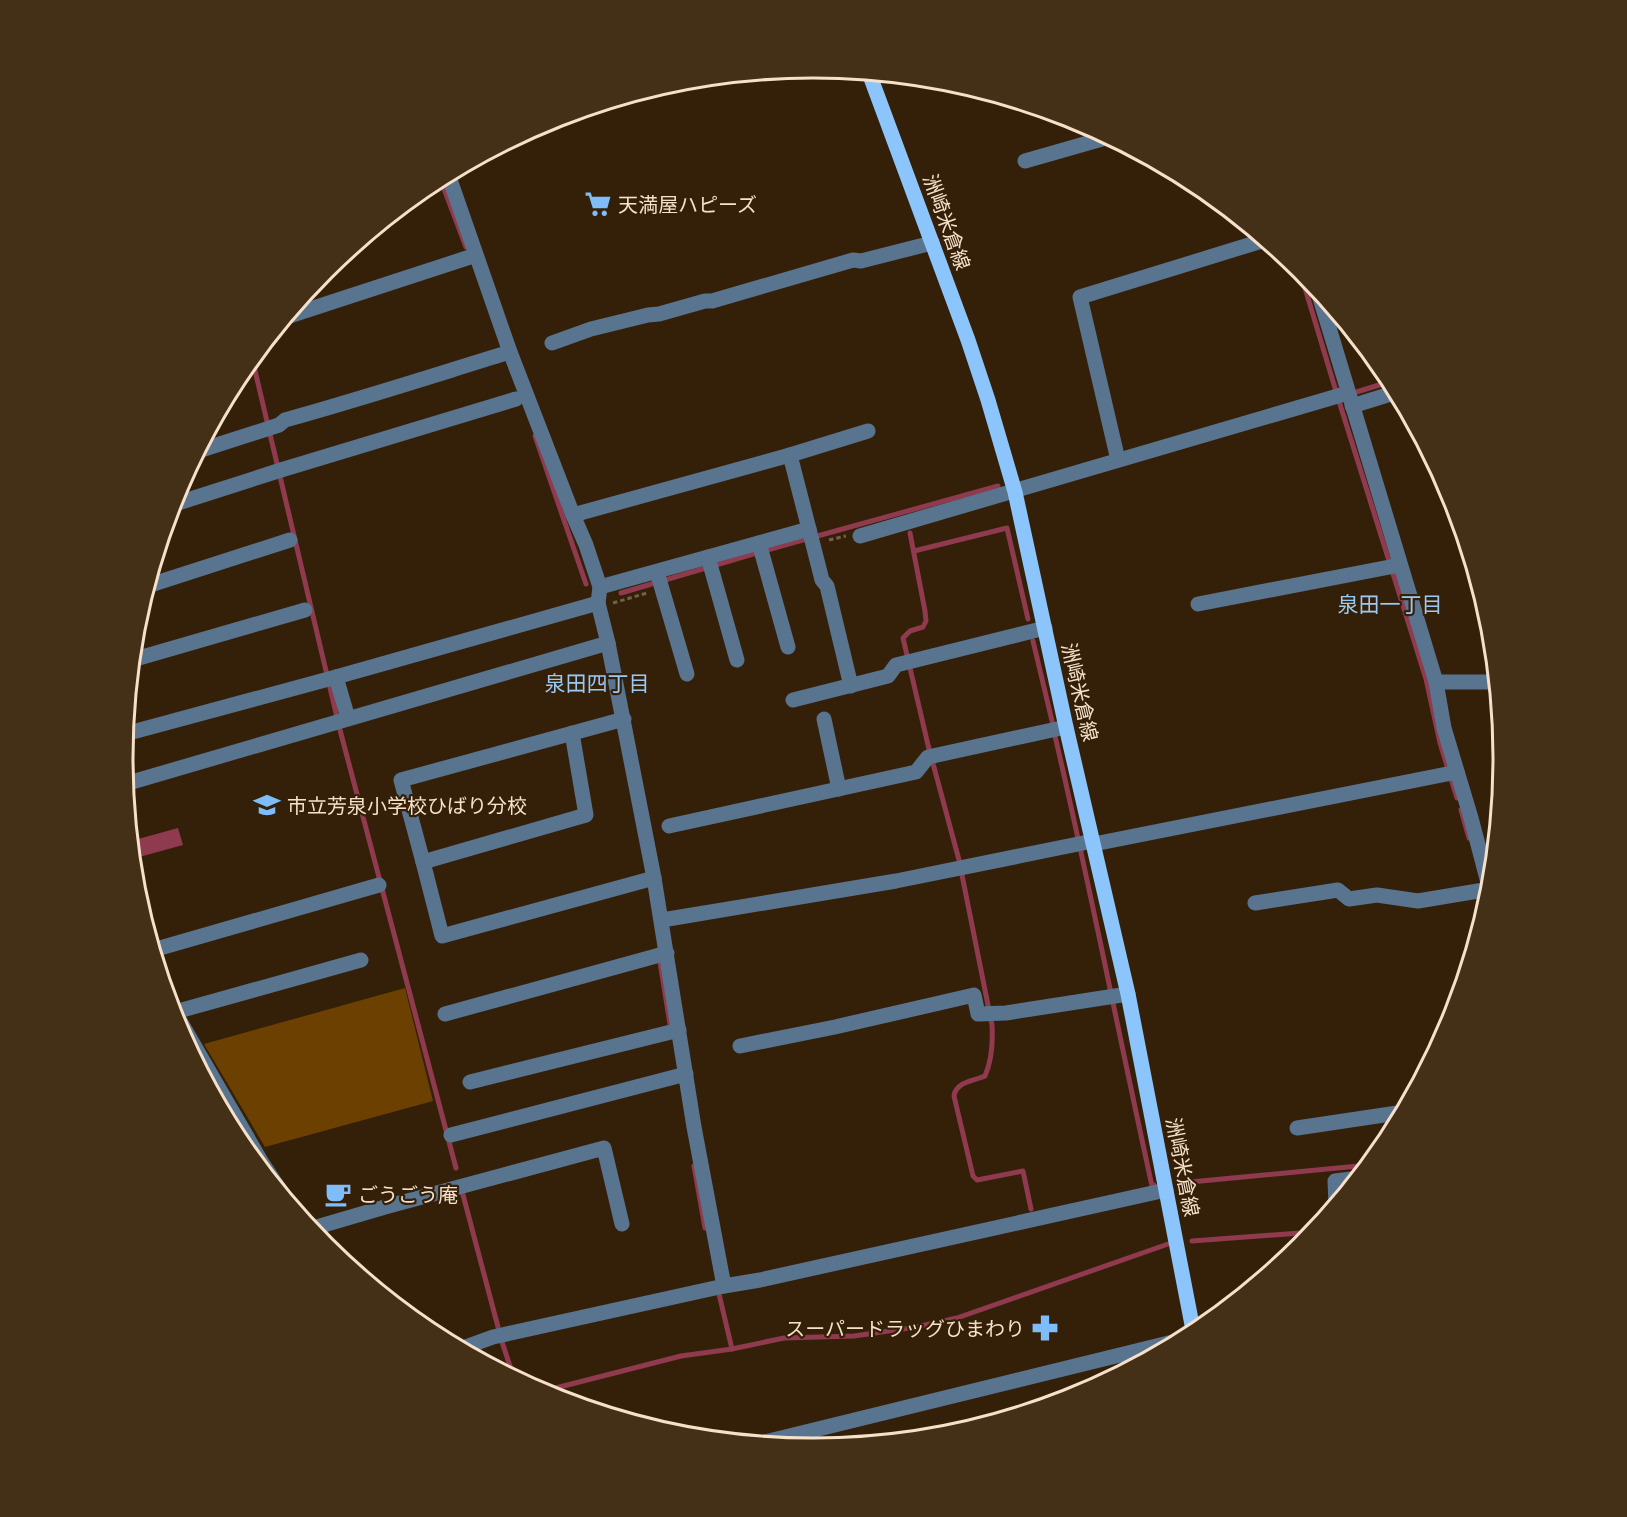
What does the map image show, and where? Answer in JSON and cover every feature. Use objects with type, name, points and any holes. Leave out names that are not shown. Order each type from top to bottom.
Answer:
[{"type":"main road","name":"洲崎米倉線","points":[[872,81],[968,340],[1015,492],[1066,727],[1117,996],[1166,1190],[1192,1324]]},
{"type":"street","points":[[1025,161],[1097,140]]},
{"type":"street","points":[[451,183],[472,256],[506,353],[586,545],[600,587],[598,603],[624,719],[662,921],[661,955],[681,1076],[724,1286]]},
{"type":"street","points":[[552,343],[591,329],[712,301],[853,260],[861,261],[932,242]]},
{"type":"street","points":[[1117,455],[1080,297],[1257,243]]},
{"type":"street","points":[[300,312],[472,256]]},
{"type":"street","points":[[1322,307],[1394,566],[1436,682],[1452,773],[1471,818],[1483,877]]},
{"type":"street","points":[[208,448],[279,425],[285,420],[368,397],[506,353]]},
{"type":"street","points":[[860,536],[1015,492],[1117,455],[1347,397],[1387,393]]},
{"type":"street","points":[[184,501],[516,399]]},
{"type":"street","points":[[573,515],[868,431]]},
{"type":"street","points":[[790,455],[822,580],[827,586],[851,686]]},
{"type":"street","points":[[600,587],[659,579],[810,535]]},
{"type":"street","points":[[156,583],[290,540]]},
{"type":"street","points":[[760,549],[788,647]]},
{"type":"street","points":[[710,563],[737,660]]},
{"type":"street","points":[[1198,604],[1394,566]]},
{"type":"street","points":[[659,579],[687,674]]},
{"type":"street","points":[[134,732],[598,603]]},
{"type":"street","points":[[141,657],[305,610]]},
{"type":"street","points":[[793,700],[888,676],[897,665],[1045,628]]},
{"type":"street","points":[[134,781],[608,643]]},
{"type":"street","points":[[330,678],[341,720]]},
{"type":"street","points":[[1436,682],[1489,682]]},
{"type":"street","points":[[624,719],[401,780],[442,936],[654,878]]},
{"type":"street","points":[[824,719],[839,789]]},
{"type":"street","points":[[669,826],[916,772],[931,756],[1066,727]]},
{"type":"street","points":[[423,862],[586,816],[572,733]]},
{"type":"street","points":[[662,921],[884,883],[1452,773]]},
{"type":"street","points":[[158,942],[379,885]]},
{"type":"street","points":[[1255,903],[1338,890],[1349,899],[1377,895],[1418,901],[1481,892]]},
{"type":"street","points":[[445,1014],[661,955]]},
{"type":"street","points":[[180,1005],[361,960]]},
{"type":"street","points":[[740,1046],[974,995],[978,1014],[1117,996]]},
{"type":"street","points":[[470,1082],[674,1031]]},
{"type":"street","points":[[211,1073],[242,1127]]},
{"type":"street","points":[[451,1135],[681,1076]]},
{"type":"street","points":[[1297,1128],[1394,1114]]},
{"type":"street","points":[[319,1226],[604,1148],[622,1224]]},
{"type":"street","points":[[1336,1194],[1335,1181],[1348,1179]]},
{"type":"street","points":[[469,1346],[493,1337],[1166,1190]]},
{"type":"street","points":[[781,1438],[1158,1346]]},
{"type":"shaded area","points":[[178,828],[183,845],[141,857],[138,839]]},
{"type":"shaded area","points":[[405,988],[433,1101],[265,1147],[204,1044]]},
{"type":"waterway","points":[[444,188],[466,247]]},
{"type":"waterway","points":[[1305,288],[1426,679],[1440,743],[1457,798]]},
{"type":"waterway","points":[[255,370],[340,730],[456,1168]]},
{"type":"waterway","points":[[1350,394],[1382,384]]},
{"type":"waterway","points":[[535,436],[586,584]]},
{"type":"waterway","points":[[621,593],[998,486]]},
{"type":"waterway","points":[[914,551],[1007,528],[1028,619]]},
{"type":"waterway","points":[[910,533],[926,621],[923,627],[910,631],[903,638],[928,745],[959,860],[992,1025],[992,1051],[985,1076],[962,1085],[955,1091],[954,1096],[973,1176],[977,1180],[1023,1171],[1031,1209]]},
{"type":"waterway","points":[[1033,641],[1052,721]]},
{"type":"waterway","points":[[1055,736],[1152,1186],[1154,1185]]},
{"type":"waterway","points":[[1461,810],[1469,838]]},
{"type":"waterway","points":[[659,956],[670,1024]]},
{"type":"waterway","points":[[694,1166],[705,1228]]},
{"type":"waterway","points":[[1180,1183],[1358,1166]]},
{"type":"waterway","points":[[462,1191],[498,1327]]},
{"type":"waterway","points":[[1192,1241],[1301,1233]]},
{"type":"waterway","points":[[556,1388],[681,1356],[732,1349],[784,1338],[854,1336],[916,1327],[957,1318],[1168,1244]]},
{"type":"waterway","points":[[719,1294],[732,1349]]},
{"type":"waterway","points":[[502,1342],[511,1368]]},
{"type":"place","name":"天満屋ハピーズ","points":[[598,204]]},
{"type":"place","name":"市立芳泉小学校ひばり分校","points":[[267,805]]},
{"type":"place","name":"ごうごう庵","points":[[338,1194]]},
{"type":"place","name":"スーパードラッグひまわり","points":[[1045,1328]]},
{"type":"district","name":"泉田一丁目","points":[[1390,604]]},
{"type":"district","name":"泉田四丁目","points":[[597,683]]}]
